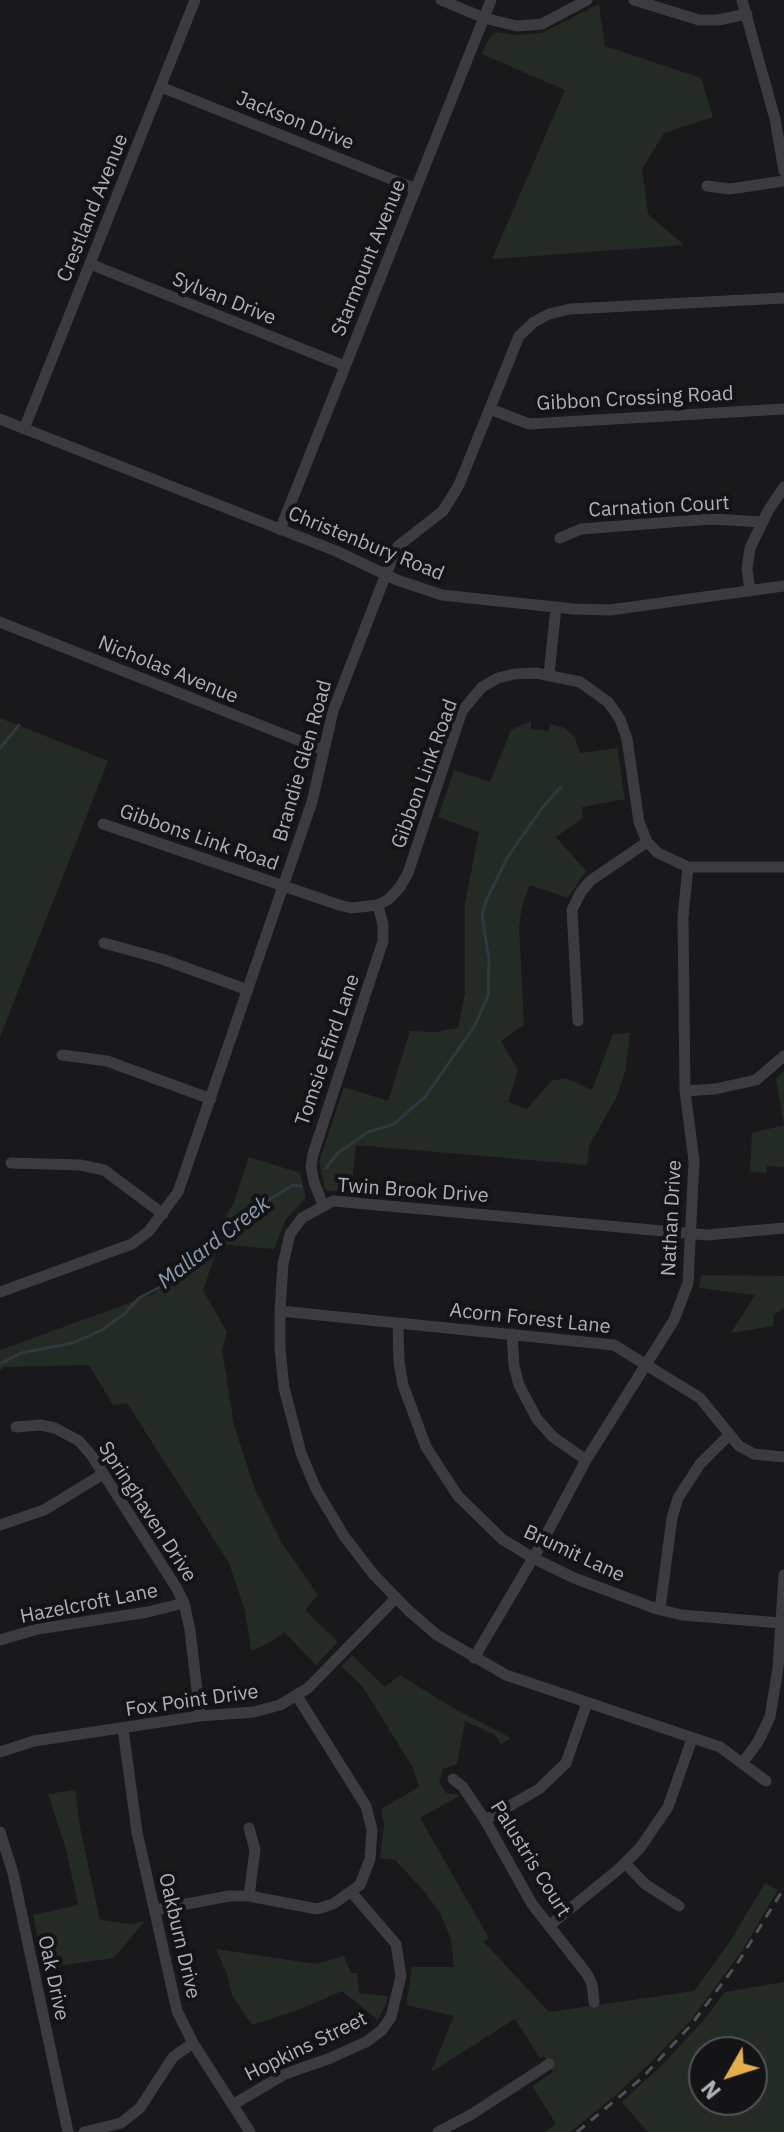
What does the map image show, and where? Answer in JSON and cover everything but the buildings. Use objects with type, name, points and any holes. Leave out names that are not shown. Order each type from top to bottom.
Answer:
[{"type":"street","name":"Crestland Avenue","points":[[24,429],[195,0]]},
{"type":"street","points":[[441,0],[484,18],[517,26],[539,24],[587,0]]},
{"type":"street","name":"Starmount Avenue","points":[[280,530],[491,0]]},
{"type":"street","points":[[634,0],[699,20],[747,14]]},
{"type":"street","points":[[742,0],[775,119],[784,171]]},
{"type":"street","name":"Jackson Drive","points":[[161,87],[416,189]]},
{"type":"street","points":[[707,186],[730,189],[784,181]]},
{"type":"street","name":"Sylvan Drive","points":[[90,264],[345,366]]},
{"type":"street","name":"Brandie Glen Road","points":[[0,1292],[132,1244],[149,1231],[178,1192],[312,802],[333,711],[386,574],[398,546],[443,511],[459,485],[519,336],[534,322],[549,314],[570,309],[784,298]]},
{"type":"street","name":"Gibbon Crossing Road","points":[[490,409],[529,424],[784,409]]},
{"type":"street","name":"Christenbury Road","points":[[0,419],[442,595],[556,607],[626,609],[784,586]]},
{"type":"street","points":[[750,591],[747,557],[762,522],[784,487]]},
{"type":"street","name":"Carnation Court","points":[[560,538],[581,529],[711,519],[762,522]]},
{"type":"street","points":[[549,675],[556,607]]},
{"type":"street","name":"Nicholas Avenue","points":[[0,622],[323,750]]},
{"type":"street","name":"Gibbon Link Road","points":[[378,905],[389,899],[408,873],[462,711],[474,694],[498,678],[514,674],[549,675],[580,682],[608,702],[620,719],[627,739],[639,822],[647,842]]},
{"type":"street","name":"Gibbons Link Road","points":[[103,824],[283,886]]},
{"type":"street","points":[[578,1021],[572,910],[590,881],[647,842],[666,859],[688,867],[784,867]]},
{"type":"street","name":"Nathan Drive","points":[[474,1658],[586,1460],[647,1364],[683,1300],[688,1283],[694,1161],[685,1091],[683,917],[688,867]]},
{"type":"street","points":[[283,886],[351,908],[378,905]]},
{"type":"street","name":"Tomsie Efird Lane","points":[[323,1205],[311,1167],[313,1154],[383,941],[378,905]]},
{"type":"street","points":[[104,943],[162,959],[248,990]]},
{"type":"street","points":[[62,1055],[107,1061],[211,1099]]},
{"type":"street","points":[[685,1091],[715,1089],[756,1080],[784,1056]]},
{"type":"street","points":[[11,1163],[80,1165],[104,1170],[163,1214]]},
{"type":"street","name":"Twin Brook Drive","points":[[766,1781],[720,1747],[506,1675],[437,1635],[396,1598],[344,1536],[316,1489],[301,1453],[284,1388],[280,1311],[283,1264],[290,1234],[302,1218],[333,1201],[707,1235],[784,1228]]},
{"type":"street","name":"Acorn Forest Lane","points":[[280,1311],[614,1345],[700,1398],[739,1446],[754,1454],[784,1457]]},
{"type":"street","name":"Brumit Lane","points":[[398,1325],[403,1385],[417,1429],[435,1465],[486,1526],[533,1558],[574,1578],[660,1609],[682,1615],[781,1623]]},
{"type":"street","points":[[512,1334],[516,1375],[537,1419],[553,1437],[586,1460]]},
{"type":"street","name":"Springhaven Drive","points":[[16,1427],[40,1425],[70,1435],[92,1456],[184,1603],[200,1716]]},
{"type":"street","points":[[660,1609],[672,1518],[678,1498],[700,1464],[729,1435]]},
{"type":"street","points":[[0,1525],[44,1510],[103,1474]]},
{"type":"street","points":[[743,1762],[758,1742],[770,1717],[784,1575]]},
{"type":"street","name":"Fox Point Drive","points":[[0,1752],[34,1741],[200,1716],[259,1711],[297,1696],[337,1660],[396,1598]]},
{"type":"street","name":"Hazelcroft Lane","points":[[0,1640],[38,1629],[148,1612],[184,1603]]},
{"type":"street","points":[[155,1910],[229,1896],[249,1896],[317,1909],[333,1904],[360,1885],[370,1859],[370,1819],[354,1784],[297,1696]]},
{"type":"street","points":[[485,1820],[539,1789],[566,1763],[587,1703]]},
{"type":"street","name":"Oakburn Drive","points":[[123,1729],[137,1832],[177,2011],[193,2043],[250,2132]]},
{"type":"street","points":[[549,1926],[640,1848],[668,1807],[692,1739]]},
{"type":"street","name":"Palustris Court","points":[[453,1779],[463,1787],[485,1820],[532,1904],[587,1974],[592,1984],[594,2002]]},
{"type":"street","points":[[249,1828],[255,1850],[249,1896]]},
{"type":"street","name":"Oak Drive","points":[[0,1832],[13,1873],[68,2132]]},
{"type":"street","points":[[625,1863],[656,1893],[679,1906]]},
{"type":"street","name":"Hopkins Street","points":[[234,2104],[285,2074],[366,2042],[382,2030],[391,2017],[401,1976],[396,1944],[352,1893]]},
{"type":"street","points":[[84,2132],[121,2123],[140,2108],[173,2057],[193,2043]]},
{"type":"street","points":[[438,2132],[472,2114],[549,2064]]},
{"type":"shaded area","points":[[599,4],[605,46],[701,78],[713,117],[664,133],[642,169],[648,214],[684,245],[492,259],[565,90],[482,54],[490,37],[497,32],[516,35],[542,33]]},
{"type":"shaded area","points":[[0,718],[108,761],[0,1037]]},
{"type":"shaded area","points":[[531,721],[531,729],[549,731],[550,724],[565,728],[575,738],[580,753],[617,748],[625,799],[582,807],[583,818],[556,837],[586,871],[568,898],[530,885],[522,906],[519,927],[524,1025],[501,1041],[518,1070],[508,1102],[527,1109],[551,1081],[566,1078],[592,1090],[613,1034],[630,1033],[625,1072],[616,1098],[589,1146],[587,1165],[356,1145],[351,1190],[325,1189],[319,1162],[344,1087],[388,1101],[410,1031],[435,1032],[458,1028],[465,993],[465,903],[479,832],[438,817],[454,770],[490,782],[511,730]]},
{"type":"shaded area","points":[[784,1071],[784,1125],[776,1079]]},
{"type":"shaded area","points":[[784,1125],[784,1167],[767,1166],[766,1173],[750,1172],[752,1133]]},
{"type":"shaded area","points":[[249,1157],[300,1173],[306,1198],[286,1219],[274,1249],[219,1244],[203,1290],[227,1332],[222,1350],[234,1425],[254,1487],[282,1543],[318,1595],[305,1610],[338,1642],[316,1665],[284,1632],[251,1651],[245,1611],[229,1563],[127,1403],[113,1405],[89,1365],[5,1367],[0,1370],[0,1350],[154,1294],[210,1245],[234,1202]]},
{"type":"shaded area","points":[[701,1275],[784,1276],[784,1308],[774,1315],[773,1326],[731,1333],[755,1295],[699,1288]]},
{"type":"shaded area","points":[[352,1655],[385,1687],[400,1675],[453,1708],[511,1738],[501,1744],[495,1735],[465,1721],[457,1764],[443,1769],[439,1782],[446,1793],[461,1795],[420,1818],[489,1938],[484,1942],[549,2012],[694,1991],[729,1943],[765,1883],[778,1890],[742,1951],[691,2020],[616,2095],[570,2132],[544,2132],[556,2124],[532,2086],[553,2072],[544,2056],[540,2058],[515,2019],[431,2072],[454,2016],[406,2005],[412,1967],[454,1967],[451,1939],[440,1913],[424,1891],[395,1860],[380,1858],[384,1824],[381,1809],[419,1787],[413,1768],[362,1686],[341,1666]]},
{"type":"shaded area","points":[[75,1790],[100,1920],[132,1924],[145,1921],[114,1958],[44,1968],[33,1915],[78,1905],[66,1849],[48,1794]]},
{"type":"shaded area","points":[[216,1949],[316,1964],[344,1956],[351,1973],[357,1973],[359,1993],[388,1996],[386,2004],[378,2020],[342,1991],[252,2025],[232,1995]]},
{"type":"shaded area","points":[[784,1982],[784,2132],[648,2132],[622,2102],[688,2037],[688,2116],[768,2116],[768,2036],[689,2036],[725,1992]]},
{"type":"waterway","points":[[0,748],[19,725]]},
{"type":"waterway","name":"Mallard Creek","points":[[326,1168],[338,1153],[368,1132],[394,1124],[425,1097],[474,1027],[488,996],[489,960],[482,915],[486,901],[507,858],[542,808],[561,787]]},
{"type":"waterway","name":"Mallard Creek","points":[[0,1364],[21,1353],[73,1343],[102,1330],[139,1298],[172,1281],[242,1216],[293,1185],[301,1186]]},
{"type":"railway","points":[[577,2132],[642,2078],[691,2025],[739,1961],[784,1888]]}]
